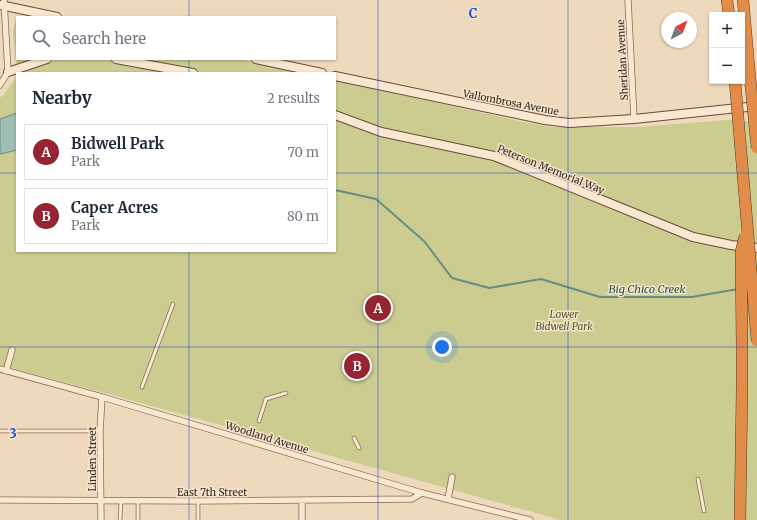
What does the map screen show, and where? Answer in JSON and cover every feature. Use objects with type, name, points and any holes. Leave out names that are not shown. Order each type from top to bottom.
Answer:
[{"type":"highway","points":[[727,0],[729,12]]},
{"type":"highway","points":[[743,0],[757,148]]},
{"type":"highway","points":[[735,84],[757,341]]},
{"type":"highway","points":[[740,520],[742,397],[741,252],[747,224]]},
{"type":"street","name":"Sheridan Avenue","points":[[628,0],[634,119]]},
{"type":"street","points":[[8,72],[3,4],[53,16]]},
{"type":"street","points":[[0,84],[8,72],[44,60]]},
{"type":"street","points":[[122,60],[188,72]]},
{"type":"street","points":[[261,60],[317,72]]},
{"type":"street","name":"Vallombrosa Avenue","points":[[336,76],[545,120],[569,123],[634,119],[757,106]]},
{"type":"street","name":"Peterson Memorial Way","points":[[336,115],[382,132],[494,156],[693,237],[731,245],[757,248]]},
{"type":"street","points":[[3,370],[12,350]]},
{"type":"street","name":"Woodland Avenue","points":[[3,370],[102,397],[422,493],[530,520]]},
{"type":"street","name":"Linden Street","points":[[101,520],[100,431],[102,397]]},
{"type":"street","points":[[448,499],[452,476]]},
{"type":"street","name":"East 7th Street","points":[[0,500],[302,501],[412,499],[422,493]]},
{"type":"street","points":[[302,501],[302,520]]},
{"type":"lane","points":[[142,387],[173,304]]},
{"type":"lane","points":[[259,421],[266,399],[286,393]]},
{"type":"lane","points":[[0,432],[100,431]]},
{"type":"lane","points":[[354,438],[359,448]]},
{"type":"lane","points":[[698,479],[704,511]]},
{"type":"lane","points":[[120,520],[121,501]]},
{"type":"lane","points":[[138,501],[138,520]]},
{"type":"lane","points":[[198,501],[198,520]]},
{"type":"green space","points":[[15,22],[16,60],[244,60],[299,72],[17,72],[13,30]]},
{"type":"green space","name":"Lower Bidwell Park","points":[[16,79],[16,252],[336,252],[336,80],[551,127],[639,127],[728,120],[757,122],[757,520],[561,520],[0,365],[0,97],[3,96]]},
{"type":"shaded area","points":[[16,113],[16,150],[0,154],[0,119]]},
{"type":"waterway","name":"Big Chico Creek","points":[[336,190],[376,199],[424,241],[452,278],[489,288],[541,279],[600,297],[692,297],[738,289]]},
{"type":"place","name":"Bidwell Park","points":[[378,308]]},
{"type":"place","name":"Caper Acres","points":[[357,366]]}]
